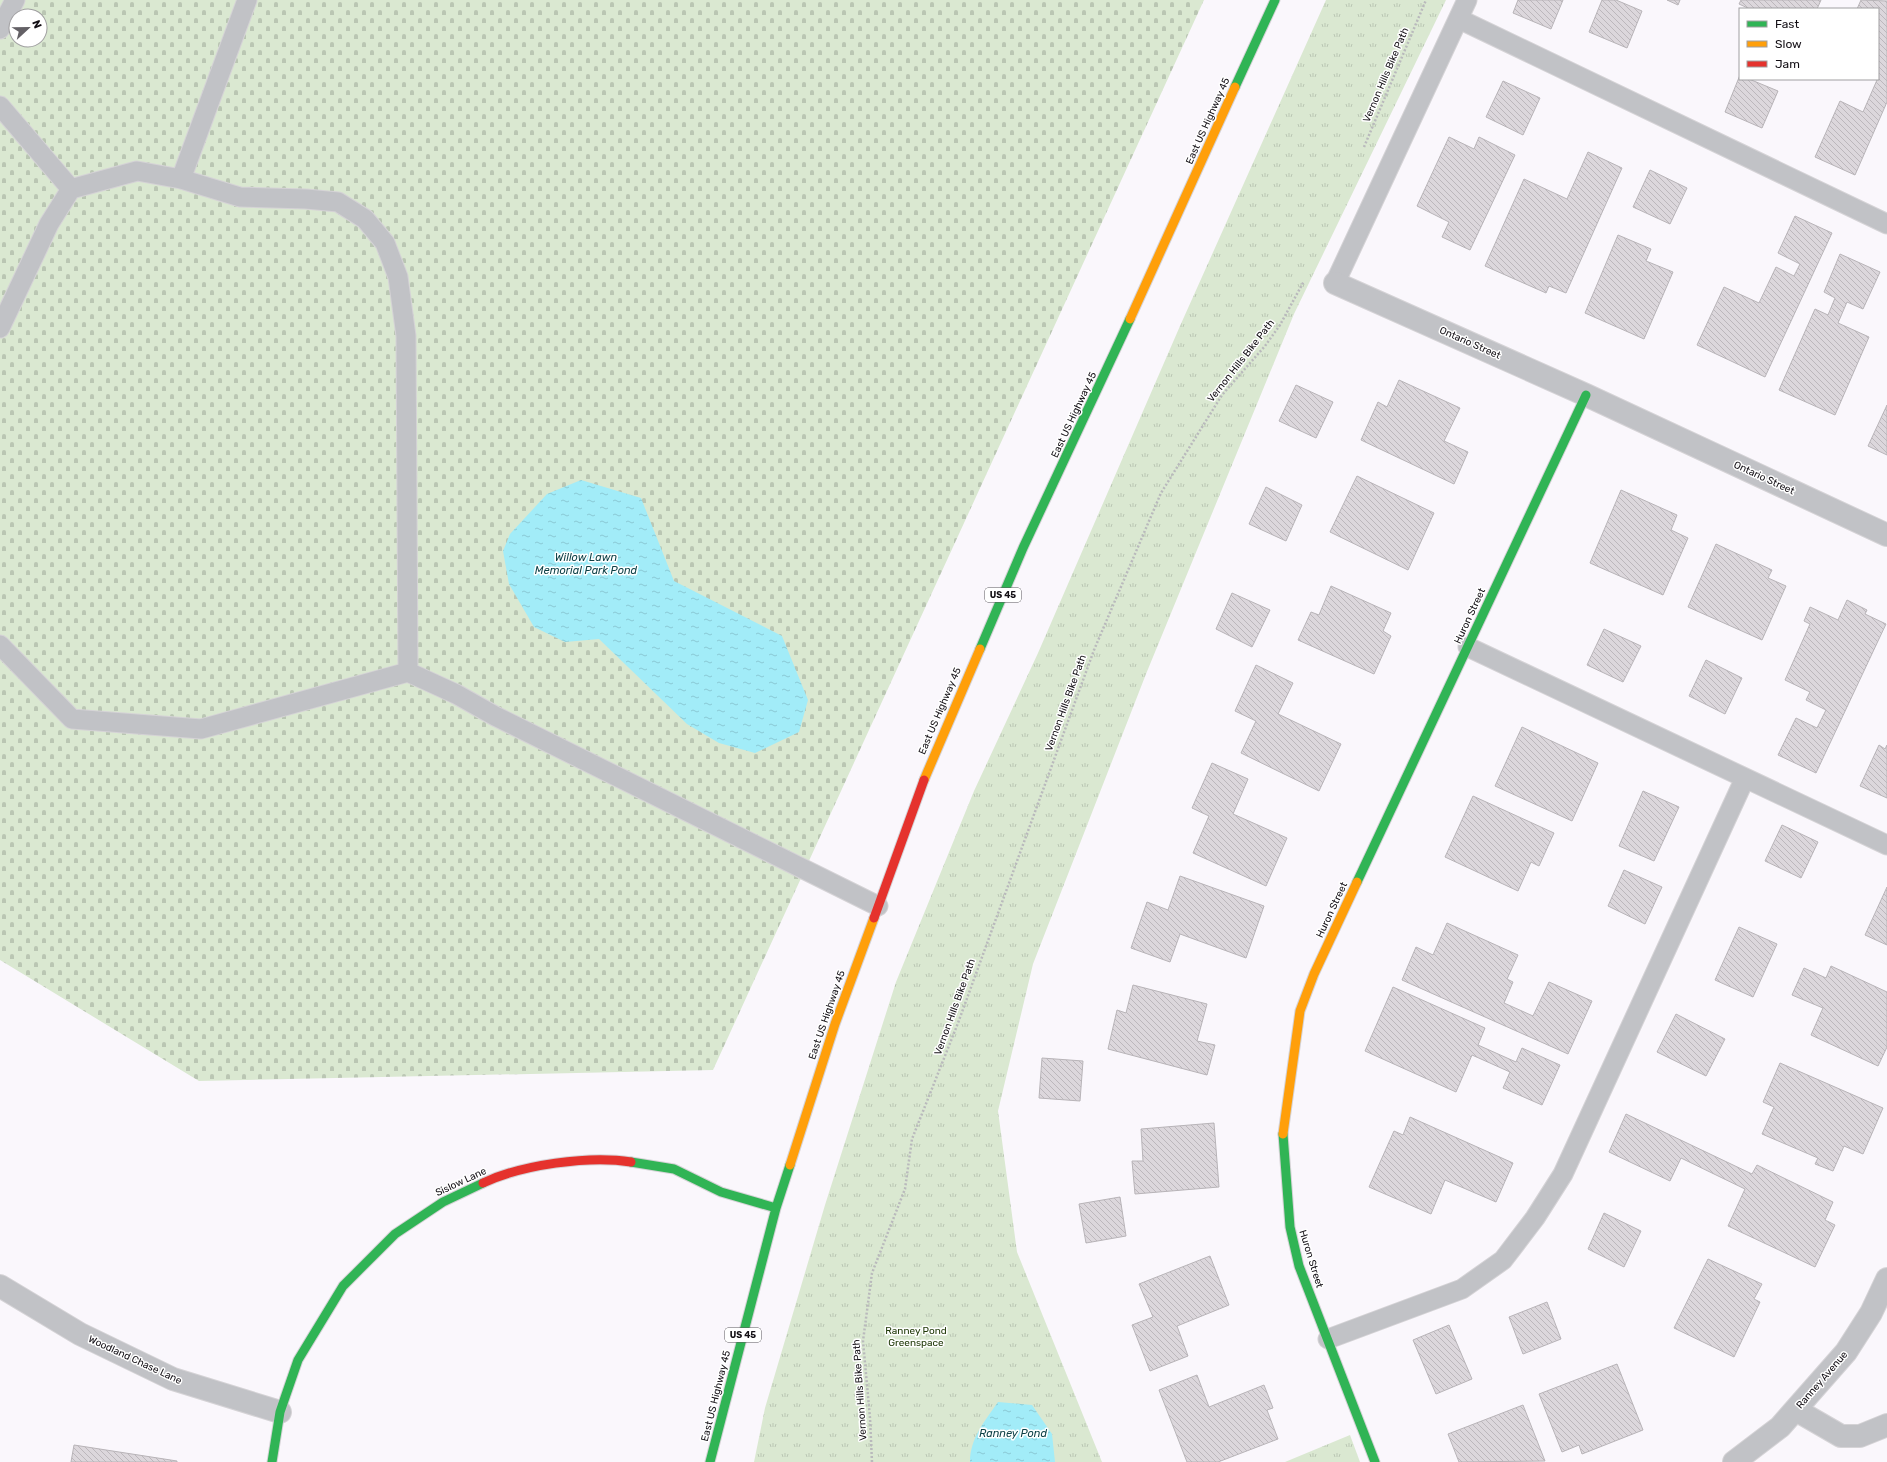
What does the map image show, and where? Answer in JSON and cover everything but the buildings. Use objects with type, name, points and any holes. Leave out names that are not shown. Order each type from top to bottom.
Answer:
[{"type":"street","name":"East US Highway 45","points":[[710,1462],[776,1208],[835,1024],[932,756],[1023,548],[1078,433],[1275,0]]},
{"type":"street","name":"Ontario Street","points":[[1335,283],[1586,395],[1887,535]]},
{"type":"street","name":"Huron Street","points":[[1375,1462],[1299,1266],[1290,1227],[1283,1133],[1300,1011],[1314,974],[1586,395]]},
{"type":"street","name":"Sislow Lane","points":[[272,1462],[280,1412],[298,1360],[343,1286],[395,1234],[443,1202],[490,1180],[550,1163],[618,1160],[674,1169],[721,1192],[776,1208]]},
{"type":"street","name":"Ranney Avenue","points":[[1734,1462],[1780,1427],[1846,1352],[1871,1313],[1887,1279]]},
{"type":"street","name":"Woodland Chase Lane","points":[[0,1286],[80,1334],[173,1379],[280,1412]]},
{"type":"street","points":[[1796,1410],[1841,1436],[1860,1436],[1887,1425]]},
{"type":"lane","points":[[0,29],[15,0]]},
{"type":"lane","points":[[181,178],[247,0]]},
{"type":"lane","name":"Ontario Street","points":[[1335,283],[1468,0]]},
{"type":"lane","points":[[1459,19],[1887,224]]},
{"type":"lane","points":[[0,106],[71,189]]},
{"type":"lane","points":[[0,328],[49,224],[71,189],[137,171],[181,178],[240,197],[306,199],[338,202],[365,219],[385,243],[398,277],[406,336],[408,672]]},
{"type":"lane","points":[[0,645],[72,719],[201,729],[408,672],[456,694],[502,720],[878,906]]},
{"type":"lane","points":[[1468,647],[1887,845]]},
{"type":"lane","points":[[1328,1339],[1462,1289],[1503,1260],[1535,1218],[1562,1174],[1745,778]]},
{"type":"path","name":"Vernon Hills Bike Path","points":[[1363,149],[1426,0]]},
{"type":"path","name":"Vernon Hills Bike Path","points":[[872,1462],[870,1418],[863,1341],[872,1273],[905,1189],[912,1139],[958,1023],[1094,650],[1161,493],[1222,395],[1265,346],[1280,325],[1305,280]]},
{"type":"green space","points":[[0,0],[1204,0],[713,1070],[199,1081],[0,960]]},
{"type":"green space","name":"Ranney Pond Greenspace","points":[[1326,0],[1446,0],[1294,314],[1146,674],[1033,964],[998,1111],[1017,1252],[1102,1462],[754,1462],[765,1408],[825,1205],[896,982],[974,791],[1038,653],[1180,326]]},
{"type":"green space","points":[[1350,1435],[1360,1462],[1285,1462]]},
{"type":"water","name":"Willow Lawn Memorial Park Pond","points":[[581,480],[641,498],[674,581],[782,636],[808,700],[799,732],[755,753],[719,743],[687,724],[599,639],[565,642],[534,627],[509,584],[503,551],[510,534],[547,494]]},
{"type":"water","name":"Ranney Pond","points":[[998,1402],[1032,1405],[1052,1434],[1055,1462],[970,1462],[975,1437]]},
{"type":"traffic: fast","points":[[1235,87],[1275,0]]},
{"type":"traffic: fast","points":[[980,649],[1023,548],[1130,319]]},
{"type":"traffic: fast","points":[[1357,882],[1586,395]]},
{"type":"traffic: fast","points":[[1283,1134],[1290,1227],[1299,1266],[1375,1462]]},
{"type":"traffic: fast","points":[[631,1162],[674,1169],[721,1192],[776,1208]]},
{"type":"traffic: fast","points":[[710,1462],[776,1208],[790,1165]]},
{"type":"traffic: fast","points":[[272,1462],[280,1412],[298,1360],[343,1286],[395,1234],[443,1202],[483,1183]]},
{"type":"traffic: slow","points":[[1130,319],[1235,87]]},
{"type":"traffic: slow","points":[[924,780],[980,649]]},
{"type":"traffic: slow","points":[[1283,1134],[1300,1011],[1314,974],[1357,882]]},
{"type":"traffic: slow","points":[[790,1165],[835,1024],[874,918]]},
{"type":"traffic: jam","points":[[874,918],[924,780]]},
{"type":"traffic: jam","points":[[483,1183],[516,1171],[556,1163],[596,1160],[631,1162]]}]
